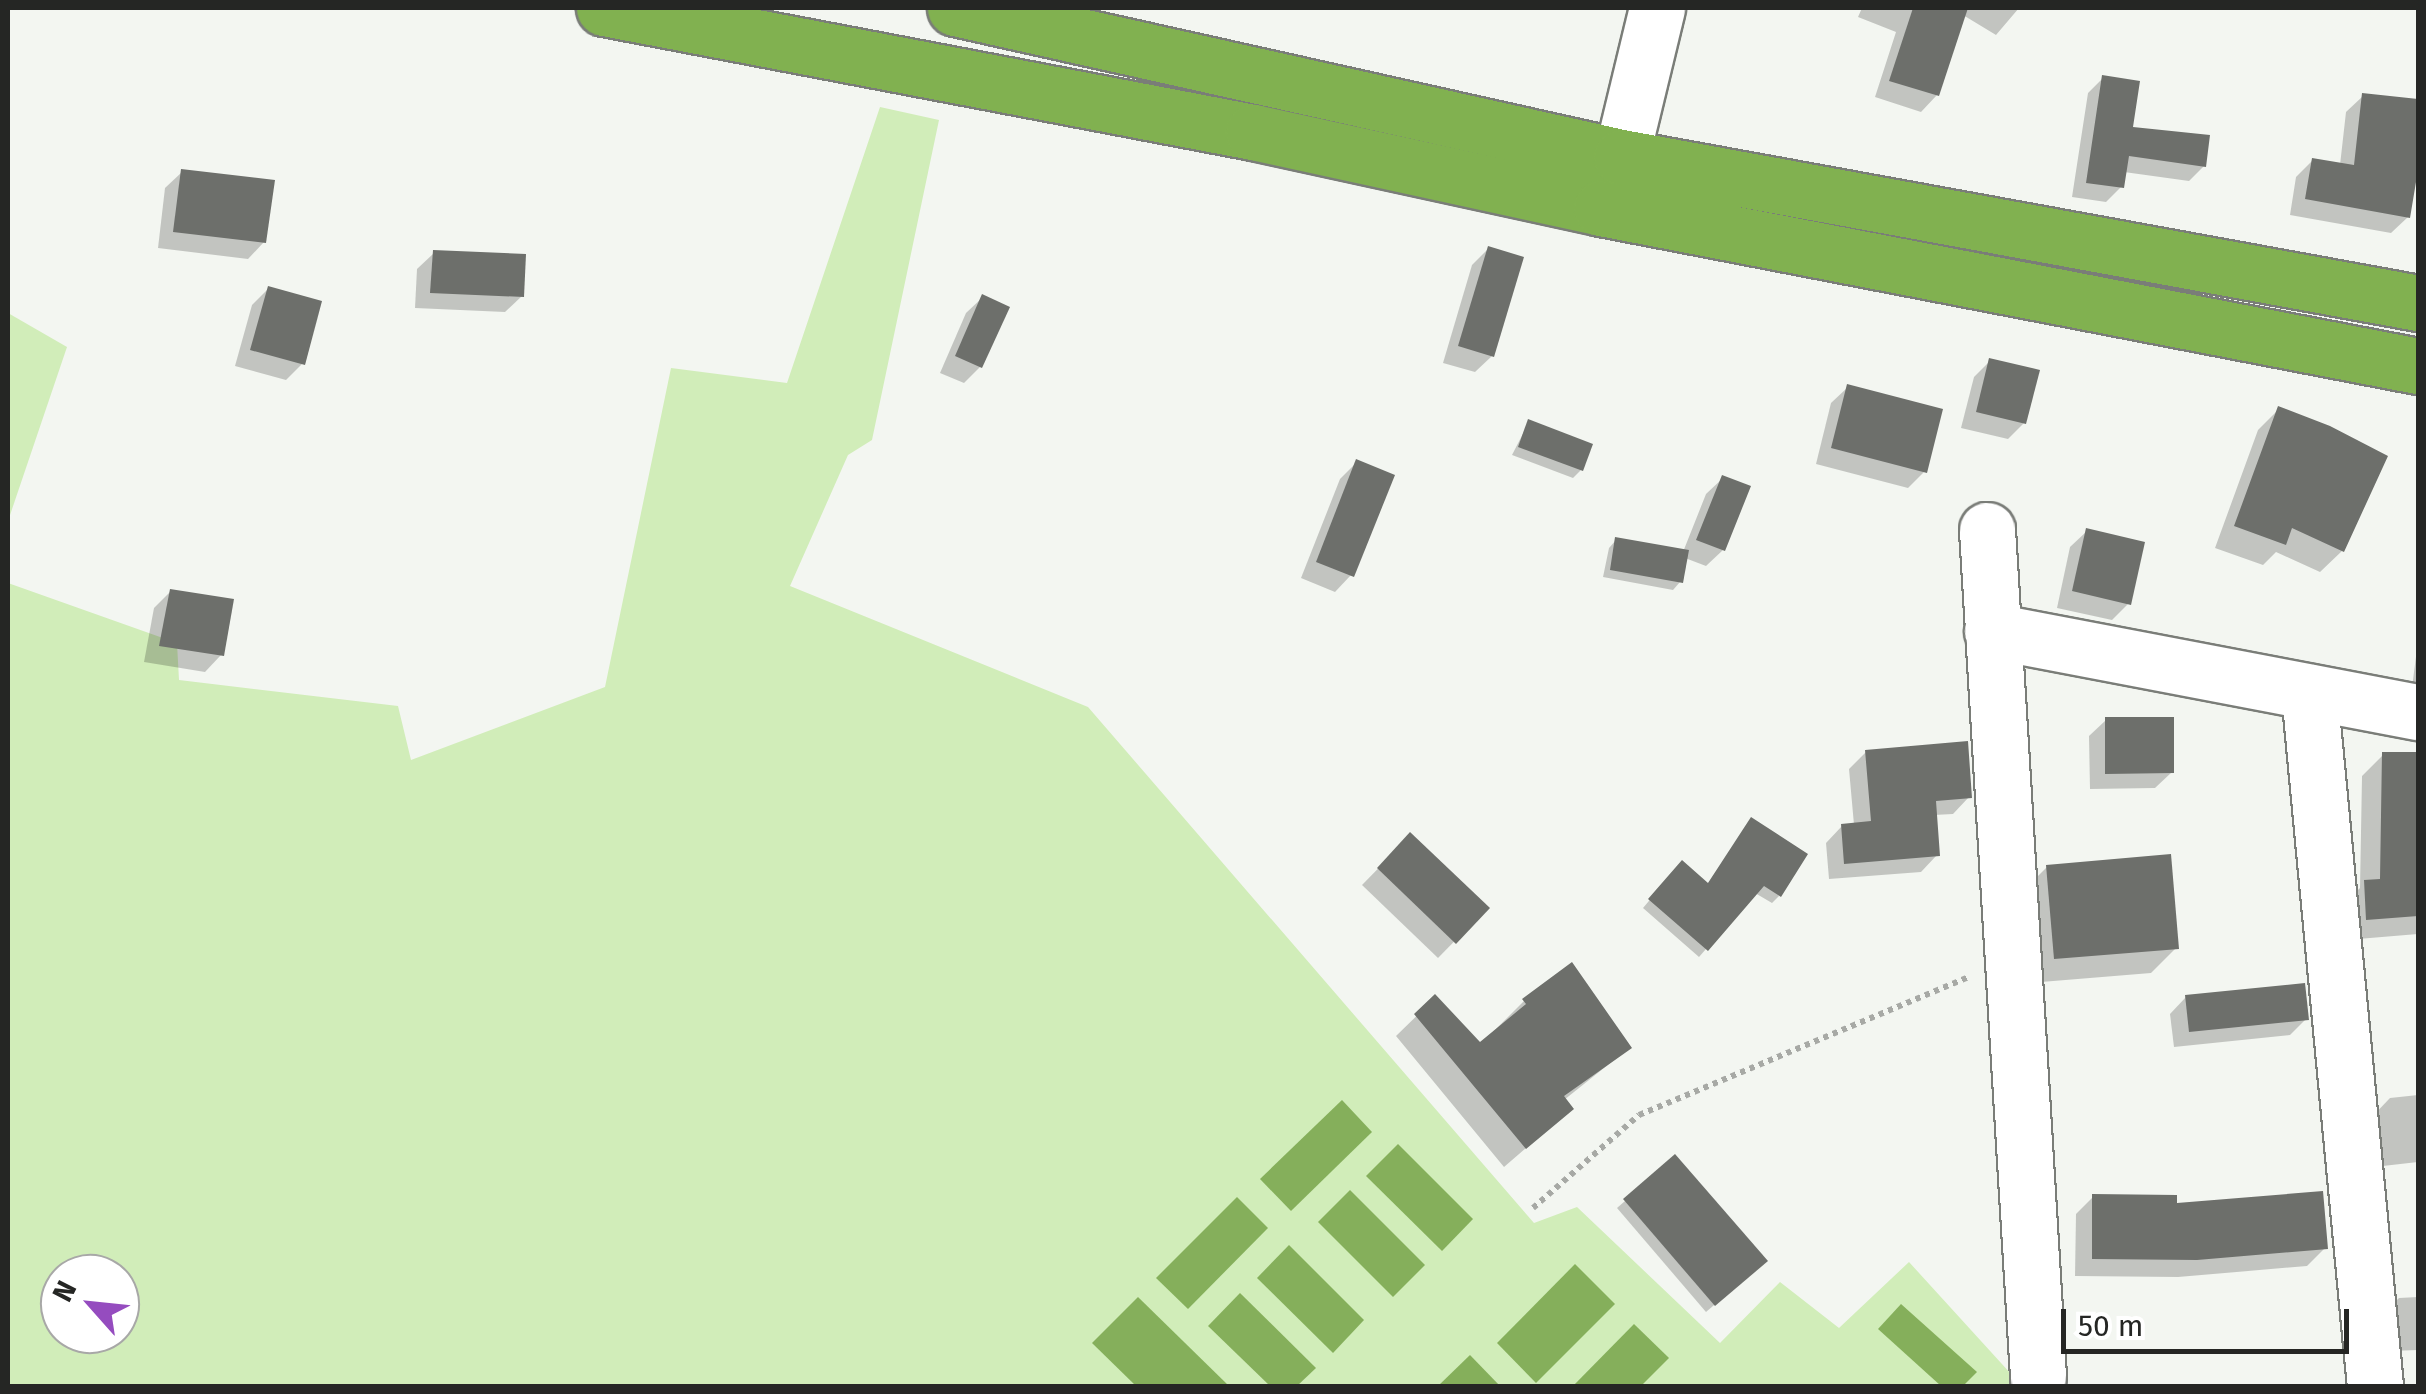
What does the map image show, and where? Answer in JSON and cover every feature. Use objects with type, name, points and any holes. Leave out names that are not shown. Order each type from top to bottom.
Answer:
[{"type":"highway","points":[[604,8],[1253,132],[1601,208],[2418,366]]},
{"type":"highway","points":[[955,8],[1622,157],[2418,303]]},
{"type":"street","points":[[1622,157],[1657,8]]},
{"type":"street","points":[[1987,530],[2038,1376]]},
{"type":"street","points":[[1992,631],[2418,712]]},
{"type":"street","points":[[2309,692],[2375,1386]]},
{"type":"path","points":[[1533,1208],[1639,1115],[2012,959]]},
{"type":"shaded area","points":[[880,107],[939,120],[872,440],[848,455],[790,586],[1088,707],[1534,1223],[1577,1207],[1720,1343],[1780,1282],[1839,1328],[1909,1262],[2022,1386],[8,1386],[8,583],[177,643],[179,680],[398,706],[411,760],[605,687],[671,368],[787,383]]},
{"type":"shaded area","points":[[8,313],[67,347],[8,521]]},
{"type":"shaded area","points":[[1342,1100],[1372,1132],[1291,1211],[1260,1179]]},
{"type":"shaded area","points":[[1398,1144],[1473,1219],[1442,1251],[1366,1176]]},
{"type":"shaded area","points":[[1350,1190],[1425,1265],[1393,1297],[1318,1222]]},
{"type":"shaded area","points":[[1237,1197],[1268,1228],[1188,1309],[1156,1278]]},
{"type":"shaded area","points":[[1289,1245],[1364,1320],[1333,1353],[1257,1278]]},
{"type":"shaded area","points":[[1575,1264],[1615,1304],[1536,1383],[1497,1343]]},
{"type":"shaded area","points":[[1240,1293],[1316,1368],[1297,1386],[1270,1386],[1208,1326]]},
{"type":"shaded area","points":[[1138,1297],[1229,1386],[1136,1386],[1092,1343]]},
{"type":"shaded area","points":[[1901,1304],[1977,1372],[1963,1386],[1941,1386],[1878,1329]]},
{"type":"shaded area","points":[[1634,1324],[1669,1358],[1641,1386],[1573,1386]]},
{"type":"shaded area","points":[[1470,1355],[1500,1386],[1438,1386]]},
{"type":"building","points":[[1913,8],[1968,8],[1939,96],[1889,81]]},
{"type":"building","points":[[2102,75],[2140,81],[2133,127],[2210,135],[2206,167],[2129,156],[2124,188],[2086,183]]},
{"type":"building","points":[[2362,93],[2418,99],[2417,176],[2410,218],[2305,199],[2312,158],[2354,165]]},
{"type":"building","points":[[181,169],[275,180],[266,243],[173,232]]},
{"type":"building","points":[[1488,246],[1524,257],[1494,357],[1458,346]]},
{"type":"building","points":[[433,250],[526,254],[524,297],[430,293]]},
{"type":"building","points":[[268,286],[322,301],[305,365],[250,350]]},
{"type":"building","points":[[982,294],[1010,307],[982,368],[955,356]]},
{"type":"building","points":[[1989,358],[2040,370],[2026,424],[1976,412]]},
{"type":"building","points":[[1847,384],[1943,409],[1927,473],[1831,448]]},
{"type":"building","points":[[2278,406],[2330,426],[2388,456],[2344,552],[2292,528],[2286,545],[2234,526]]},
{"type":"building","points":[[1528,419],[1593,444],[1583,471],[1518,447]]},
{"type":"building","points":[[1356,459],[1395,475],[1354,577],[1316,562]]},
{"type":"building","points":[[1722,475],[1751,486],[1725,551],[1696,540]]},
{"type":"building","points":[[2086,528],[2145,542],[2131,605],[2072,591]]},
{"type":"building","points":[[1615,537],[1689,550],[1683,583],[1610,570]]},
{"type":"building","points":[[170,589],[234,599],[224,656],[159,646]]},
{"type":"building","points":[[2105,717],[2174,717],[2174,773],[2105,774]]},
{"type":"building","points":[[1968,741],[1972,798],[1936,801],[1940,856],[1844,864],[1841,824],[1871,821],[1865,750]]},
{"type":"building","points":[[2382,752],[2418,752],[2418,916],[2366,920],[2364,880],[2380,879]]},
{"type":"building","points":[[1751,817],[1808,854],[1781,897],[1764,886],[1708,951],[1648,899],[1682,860],[1708,883]]},
{"type":"building","points":[[1410,832],[1490,908],[1456,944],[1377,868]]},
{"type":"building","points":[[2171,854],[2179,949],[2054,959],[2046,865]]},
{"type":"building","points":[[1572,962],[1632,1048],[1564,1096],[1574,1109],[1526,1149],[1414,1014],[1435,994],[1480,1042],[1526,1004],[1522,999]]},
{"type":"building","points":[[2305,983],[2309,1020],[2189,1032],[2185,995]]},
{"type":"building","points":[[1675,1154],[1768,1261],[1715,1306],[1623,1199]]},
{"type":"building","points":[[2323,1191],[2328,1249],[2197,1260],[2092,1259],[2092,1194],[2177,1195],[2177,1203]]}]
